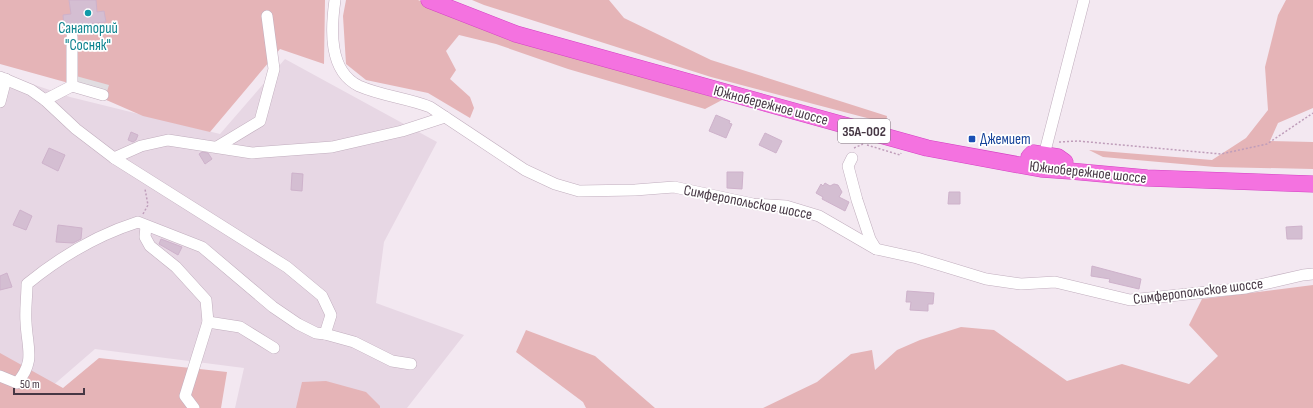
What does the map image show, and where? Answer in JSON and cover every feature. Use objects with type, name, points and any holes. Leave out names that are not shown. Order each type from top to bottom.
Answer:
[{"type":"highway","name":"Южнобережное шоссе","points":[[430,0],[516,34],[927,148],[1040,168],[1068,167],[1159,172],[1313,176]]},
{"type":"highway","name":"Южнобережное шоссе","points":[[448,0],[519,27],[664,69],[929,140],[1041,156],[1068,167],[1147,178],[1313,184]]},
{"type":"highway","points":[[1007,162],[1012,158],[1041,156]]},
{"type":"street","name":"Симферопольское шоссе","points":[[335,0],[332,33],[334,49],[340,68],[358,85],[414,100],[430,107],[525,170],[554,184],[579,191],[635,190],[674,187],[753,204],[786,206],[819,216],[876,249],[917,258],[986,279],[1021,284],[1055,282],[1130,300],[1246,288],[1313,274]]},
{"type":"street","points":[[1041,156],[1084,0]]},
{"type":"street","points":[[217,147],[260,121],[274,68],[267,16]]},
{"type":"street","points":[[72,37],[72,86]]},
{"type":"street","points":[[0,102],[3,78],[31,90],[45,100],[76,129],[114,158],[287,267],[322,296],[332,315],[325,334]]},
{"type":"street","points":[[45,100],[72,86],[104,95]]},
{"type":"street","points":[[114,158],[141,146],[168,140],[252,153],[332,147],[402,131],[445,117]]},
{"type":"street","points":[[852,158],[848,166],[870,239],[876,249]]},
{"type":"street","points":[[142,224],[145,237],[150,246],[176,267],[206,300],[208,322],[185,396],[194,408]]},
{"type":"street","points":[[0,376],[17,383],[26,373],[30,360],[26,321],[27,284],[78,248],[101,236],[142,224],[202,247],[273,307],[298,324],[316,333],[354,342],[392,361],[411,364]]},
{"type":"street","points":[[208,322],[240,327],[274,348]]},
{"type":"path","points":[[1041,156],[1078,141],[1221,154],[1267,144],[1313,113]]},
{"type":"path","points":[[852,158],[854,148],[863,144],[900,155],[905,142]]},
{"type":"path","points":[[142,175],[148,205],[142,224]]},
{"type":"shaded area","points":[[0,0],[325,0],[324,64],[280,49],[210,132],[143,116],[65,82],[0,64]]},
{"type":"shaded area","points":[[346,0],[418,0],[498,32],[722,100],[705,109],[568,69],[496,44],[459,35],[446,51],[456,70],[450,79],[470,97],[474,108],[470,118],[428,93],[366,80],[346,64],[343,16]]},
{"type":"shaded area","points":[[472,0],[609,0],[624,18],[711,60],[887,116],[886,123],[711,77]]},
{"type":"shaded area","points":[[1286,0],[1313,0],[1313,108],[1278,123],[1270,141],[1313,142],[1313,169],[1215,167],[1103,157],[1089,150],[1212,160],[1246,138],[1268,110],[1265,67],[1278,15]]},
{"type":"shaded area","points":[[285,59],[437,142],[384,242],[376,303],[464,335],[407,408],[235,408],[244,368],[95,349],[43,394],[0,395],[0,73],[70,97],[220,134]]},
{"type":"shaded area","points":[[76,76],[109,85],[104,101],[72,92]]},
{"type":"shaded area","points":[[1313,285],[1313,408],[763,408],[817,382],[851,354],[872,350],[875,370],[897,350],[920,340],[961,327],[994,330],[1067,381],[1122,364],[1189,384],[1218,356],[1189,325],[1202,299]]},
{"type":"shaded area","points":[[526,330],[595,356],[655,408],[586,408],[583,402],[516,352]]},
{"type":"shaded area","points":[[0,353],[63,388],[99,358],[227,372],[221,408],[0,408]]},
{"type":"shaded area","points":[[326,381],[366,392],[380,406],[380,408],[296,408],[302,382]]},
{"type":"building","name":"Санаторий \"Сосняк\"","points":[[69,0],[96,0],[97,12],[104,11],[106,22],[64,26],[63,15],[71,14]]},
{"type":"building","points":[[716,115],[730,121],[729,123],[732,124],[726,138],[709,131]]},
{"type":"building","points":[[131,132],[138,135],[136,140],[133,142],[128,140]]},
{"type":"building","points":[[765,133],[782,141],[776,153],[759,145]]},
{"type":"building","points":[[49,148],[65,155],[58,171],[42,163]]},
{"type":"building","points":[[202,152],[208,153],[212,159],[205,164],[199,154]]},
{"type":"building","points":[[727,172],[743,172],[742,189],[727,188]]},
{"type":"building","points":[[292,173],[303,174],[302,191],[291,190]]},
{"type":"building","points":[[825,183],[830,186],[834,184],[838,185],[842,192],[839,197],[849,202],[845,211],[822,199],[823,197],[816,193],[821,184],[823,186]]},
{"type":"building","points":[[949,192],[960,192],[960,204],[948,204]]},
{"type":"building","points":[[20,210],[32,216],[26,230],[13,225]]},
{"type":"building","points":[[58,225],[82,228],[81,239],[73,243],[56,242]]},
{"type":"building","points":[[1302,226],[1302,239],[1287,239],[1286,227]]},
{"type":"building","points":[[161,239],[182,247],[178,255],[159,244]]},
{"type":"building","points":[[1092,266],[1141,279],[1139,289],[1109,282],[1110,279],[1091,276]]},
{"type":"building","points":[[7,273],[12,287],[0,290],[0,276]]},
{"type":"building","points":[[907,291],[934,293],[933,304],[928,304],[928,311],[910,310],[911,302],[906,302]]},
{"type":"place","name":"Санаторий \"Сосняк\"","points":[[88,13]]},
{"type":"place","name":"Джемиет","points":[[972,139]]}]
